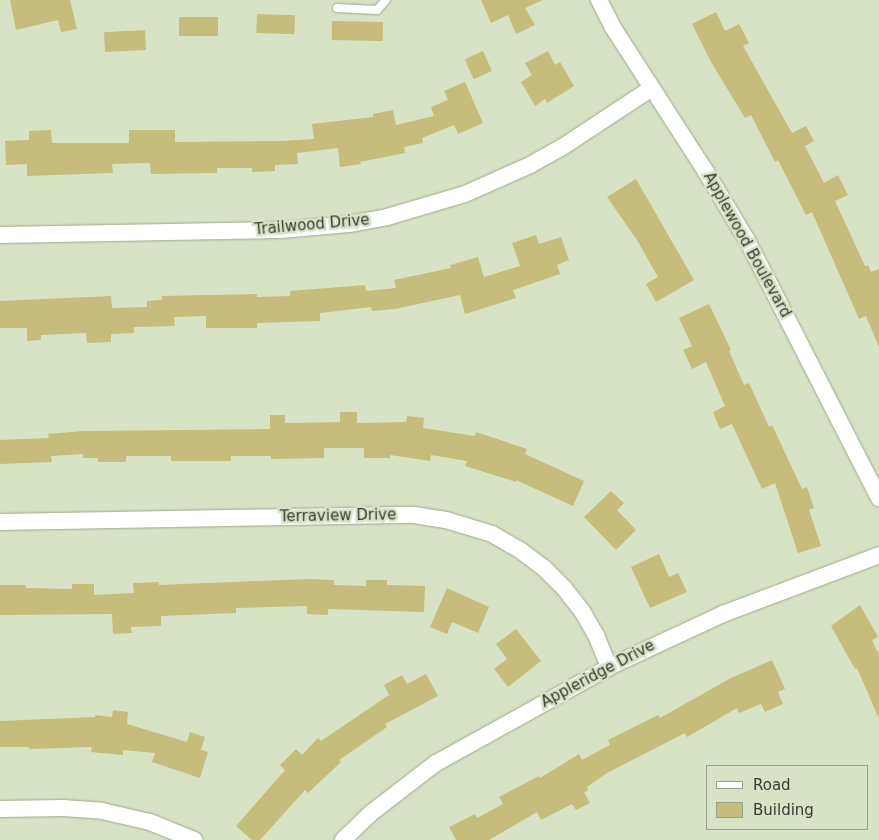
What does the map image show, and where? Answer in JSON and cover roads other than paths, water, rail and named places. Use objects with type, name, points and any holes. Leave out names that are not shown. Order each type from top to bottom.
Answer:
[{"type":"street","name":"Applewood Boulevard","points":[[599,0],[612,26],[748,242],[879,498]]},
{"type":"street","name":"Trailwood Drive","points":[[0,235],[281,230],[348,224],[387,217],[465,194],[516,172],[564,146],[652,88]]},
{"type":"street","name":"Terraview Drive","points":[[0,522],[414,515],[446,520],[492,534],[520,550],[544,568],[564,588],[582,611],[596,635],[609,667]]},
{"type":"street","name":"Appleridge Drive","points":[[343,840],[371,813],[436,763],[609,667],[723,614],[879,555]]},
{"type":"street","points":[[0,809],[63,808],[102,811],[150,822],[194,840]]},
{"type":"lane","points":[[337,8],[377,10],[386,0]]}]
